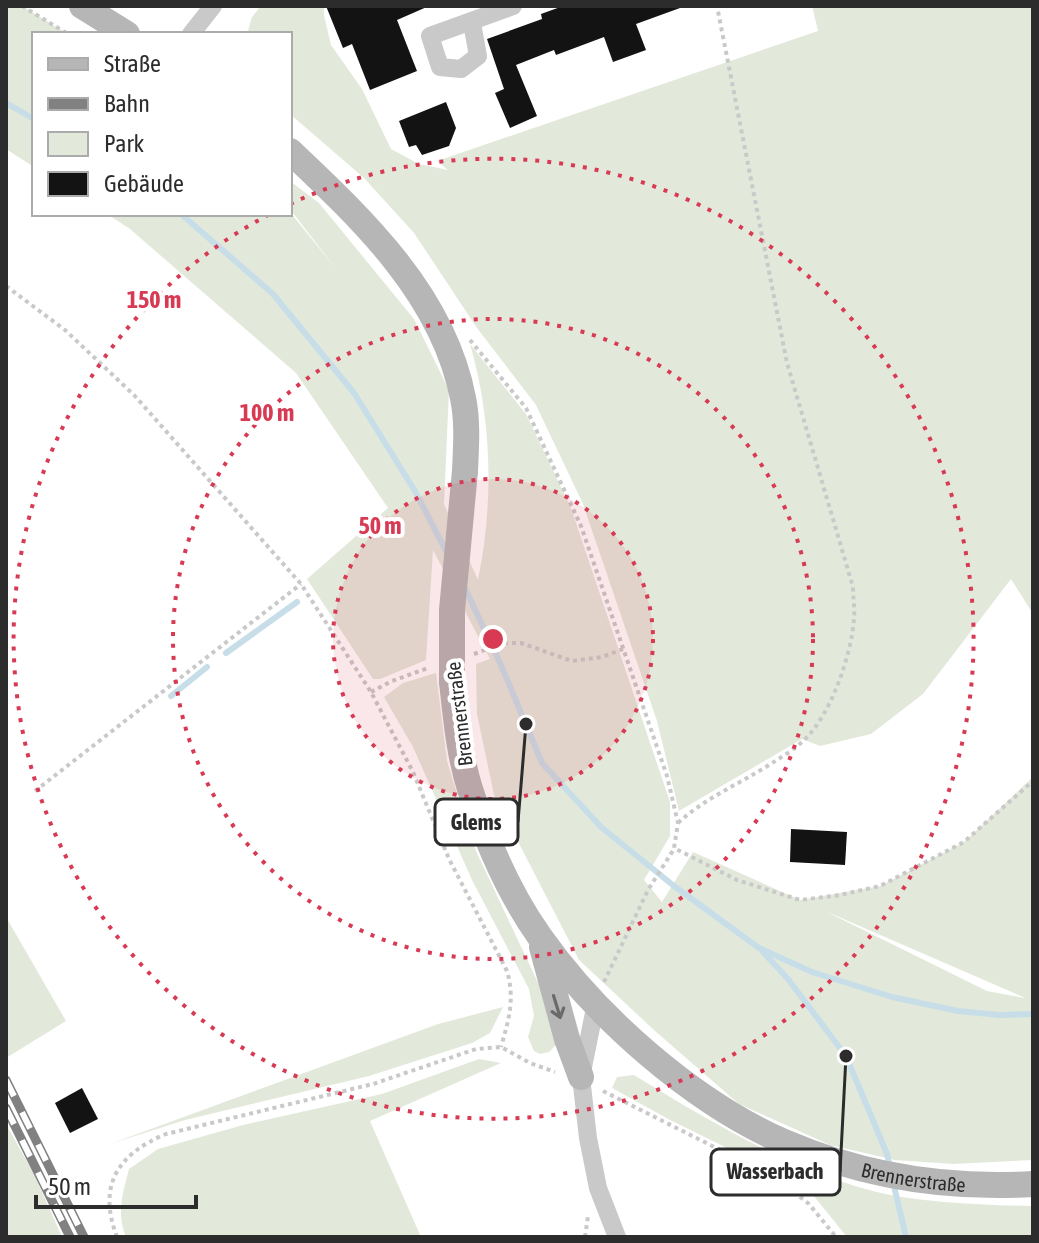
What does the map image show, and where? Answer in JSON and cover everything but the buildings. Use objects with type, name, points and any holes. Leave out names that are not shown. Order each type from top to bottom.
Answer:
[{"type":"main road","points":[[82,6],[124,32]]},
{"type":"main road","name":"Brennerstraße","points":[[292,153],[359,218],[398,263],[439,326],[456,368],[464,400],[465,471],[446,673],[470,789],[493,852],[516,899],[539,936],[569,974],[637,1044],[688,1084],[781,1141],[867,1170],[917,1180],[986,1185],[1033,1184]]},
{"type":"main road","points":[[539,936],[553,995],[581,1077]]},
{"type":"street","points":[[193,32],[213,6]]},
{"type":"street","points":[[472,23],[513,6]]},
{"type":"street","points":[[596,1003],[581,1077],[598,1188],[617,1237]]},
{"type":"path","points":[[22,6],[65,32]]},
{"type":"path","points":[[678,823],[691,811],[804,741],[829,709],[855,620],[853,587],[787,363],[717,6]]},
{"type":"path","points":[[6,286],[65,330],[134,395],[301,584],[371,692],[413,772],[449,859],[507,971],[513,1008],[501,1047]]},
{"type":"path","points":[[35,791],[301,584]]},
{"type":"path","points":[[468,656],[504,643],[521,643],[572,661],[602,657],[624,649],[654,734],[678,823],[674,848],[648,890],[596,1003]]},
{"type":"path","points":[[371,692],[392,681],[446,673]]},
{"type":"path","points":[[674,848],[737,880],[800,900],[840,895],[880,886],[964,842],[1033,781]]},
{"type":"path","points":[[117,1237],[111,1212],[110,1187],[121,1162],[147,1142],[166,1134],[373,1084],[476,1049],[501,1047],[541,1067],[581,1077],[776,1178],[809,1204],[836,1237]]},
{"type":"green space","points":[[6,6],[22,6],[65,32],[32,32],[32,166],[6,149]]},
{"type":"green space","points":[[261,6],[324,6],[331,45],[362,89],[391,149],[419,164],[448,170],[437,161],[818,31],[812,6],[1033,6],[1033,614],[1011,579],[923,694],[871,734],[820,746],[802,739],[679,811],[657,721],[583,504],[536,405],[477,328],[414,233],[364,178],[292,116],[292,32],[248,32],[252,17]]},
{"type":"green space","points":[[292,183],[319,203],[414,319],[449,390],[444,504],[478,580],[487,521],[488,461],[483,402],[470,344],[526,414],[571,508],[670,802],[670,836],[644,880],[662,902],[693,852],[800,900],[880,886],[964,842],[1033,777],[1033,1160],[953,1164],[895,1160],[830,1145],[739,1104],[579,960],[494,795],[477,714],[476,664],[490,659],[433,550],[426,660],[373,679],[307,579],[388,508],[296,373],[130,229],[110,216],[292,214],[336,269],[292,212]],"holes":[[[825,911],[1024,998],[987,991]]]},
{"type":"green space","points":[[436,673],[447,761],[476,851],[540,987],[557,1044],[549,1052],[540,1054],[534,1051],[528,1037],[534,1016],[529,989],[472,880],[413,747],[384,697],[403,683]]},
{"type":"green space","points":[[6,917],[66,1021],[6,1058]]},
{"type":"green space","points":[[503,1007],[490,1033],[472,1043],[369,1076],[185,1120],[110,1144],[438,1024]]},
{"type":"green space","points":[[479,1059],[501,1063],[370,1121],[421,1237],[126,1237],[121,1211],[129,1169],[158,1149],[243,1125],[382,1094]]},
{"type":"green space","points":[[634,1075],[748,1141],[838,1180],[869,1190],[929,1201],[1033,1206],[1033,1237],[847,1237],[813,1195],[782,1175],[612,1088],[617,1077]]},
{"type":"green space","points":[[6,1124],[34,1174],[62,1237],[6,1237]]},
{"type":"waterway","points":[[6,103],[32,118]]},
{"type":"waterway","points":[[183,216],[273,294],[354,393],[415,491],[448,555]]},
{"type":"waterway","points":[[464,586],[542,763],[601,827],[674,886],[759,948],[812,972],[892,997],[958,1011],[1033,1014]]},
{"type":"waterway","points":[[226,653],[297,602]]},
{"type":"waterway","points":[[171,696],[207,667]]},
{"type":"waterway","points":[[763,952],[788,979],[846,1056],[890,1167]]},
{"type":"waterway","points":[[893,1182],[906,1237]]},
{"type":"railway","points":[[6,1080],[84,1237]]},
{"type":"railway","points":[[6,1108],[70,1237]]},
{"type":"place","name":"Glems","points":[[526,724]]},
{"type":"place","name":"Wasserbach","points":[[846,1056]]}]
